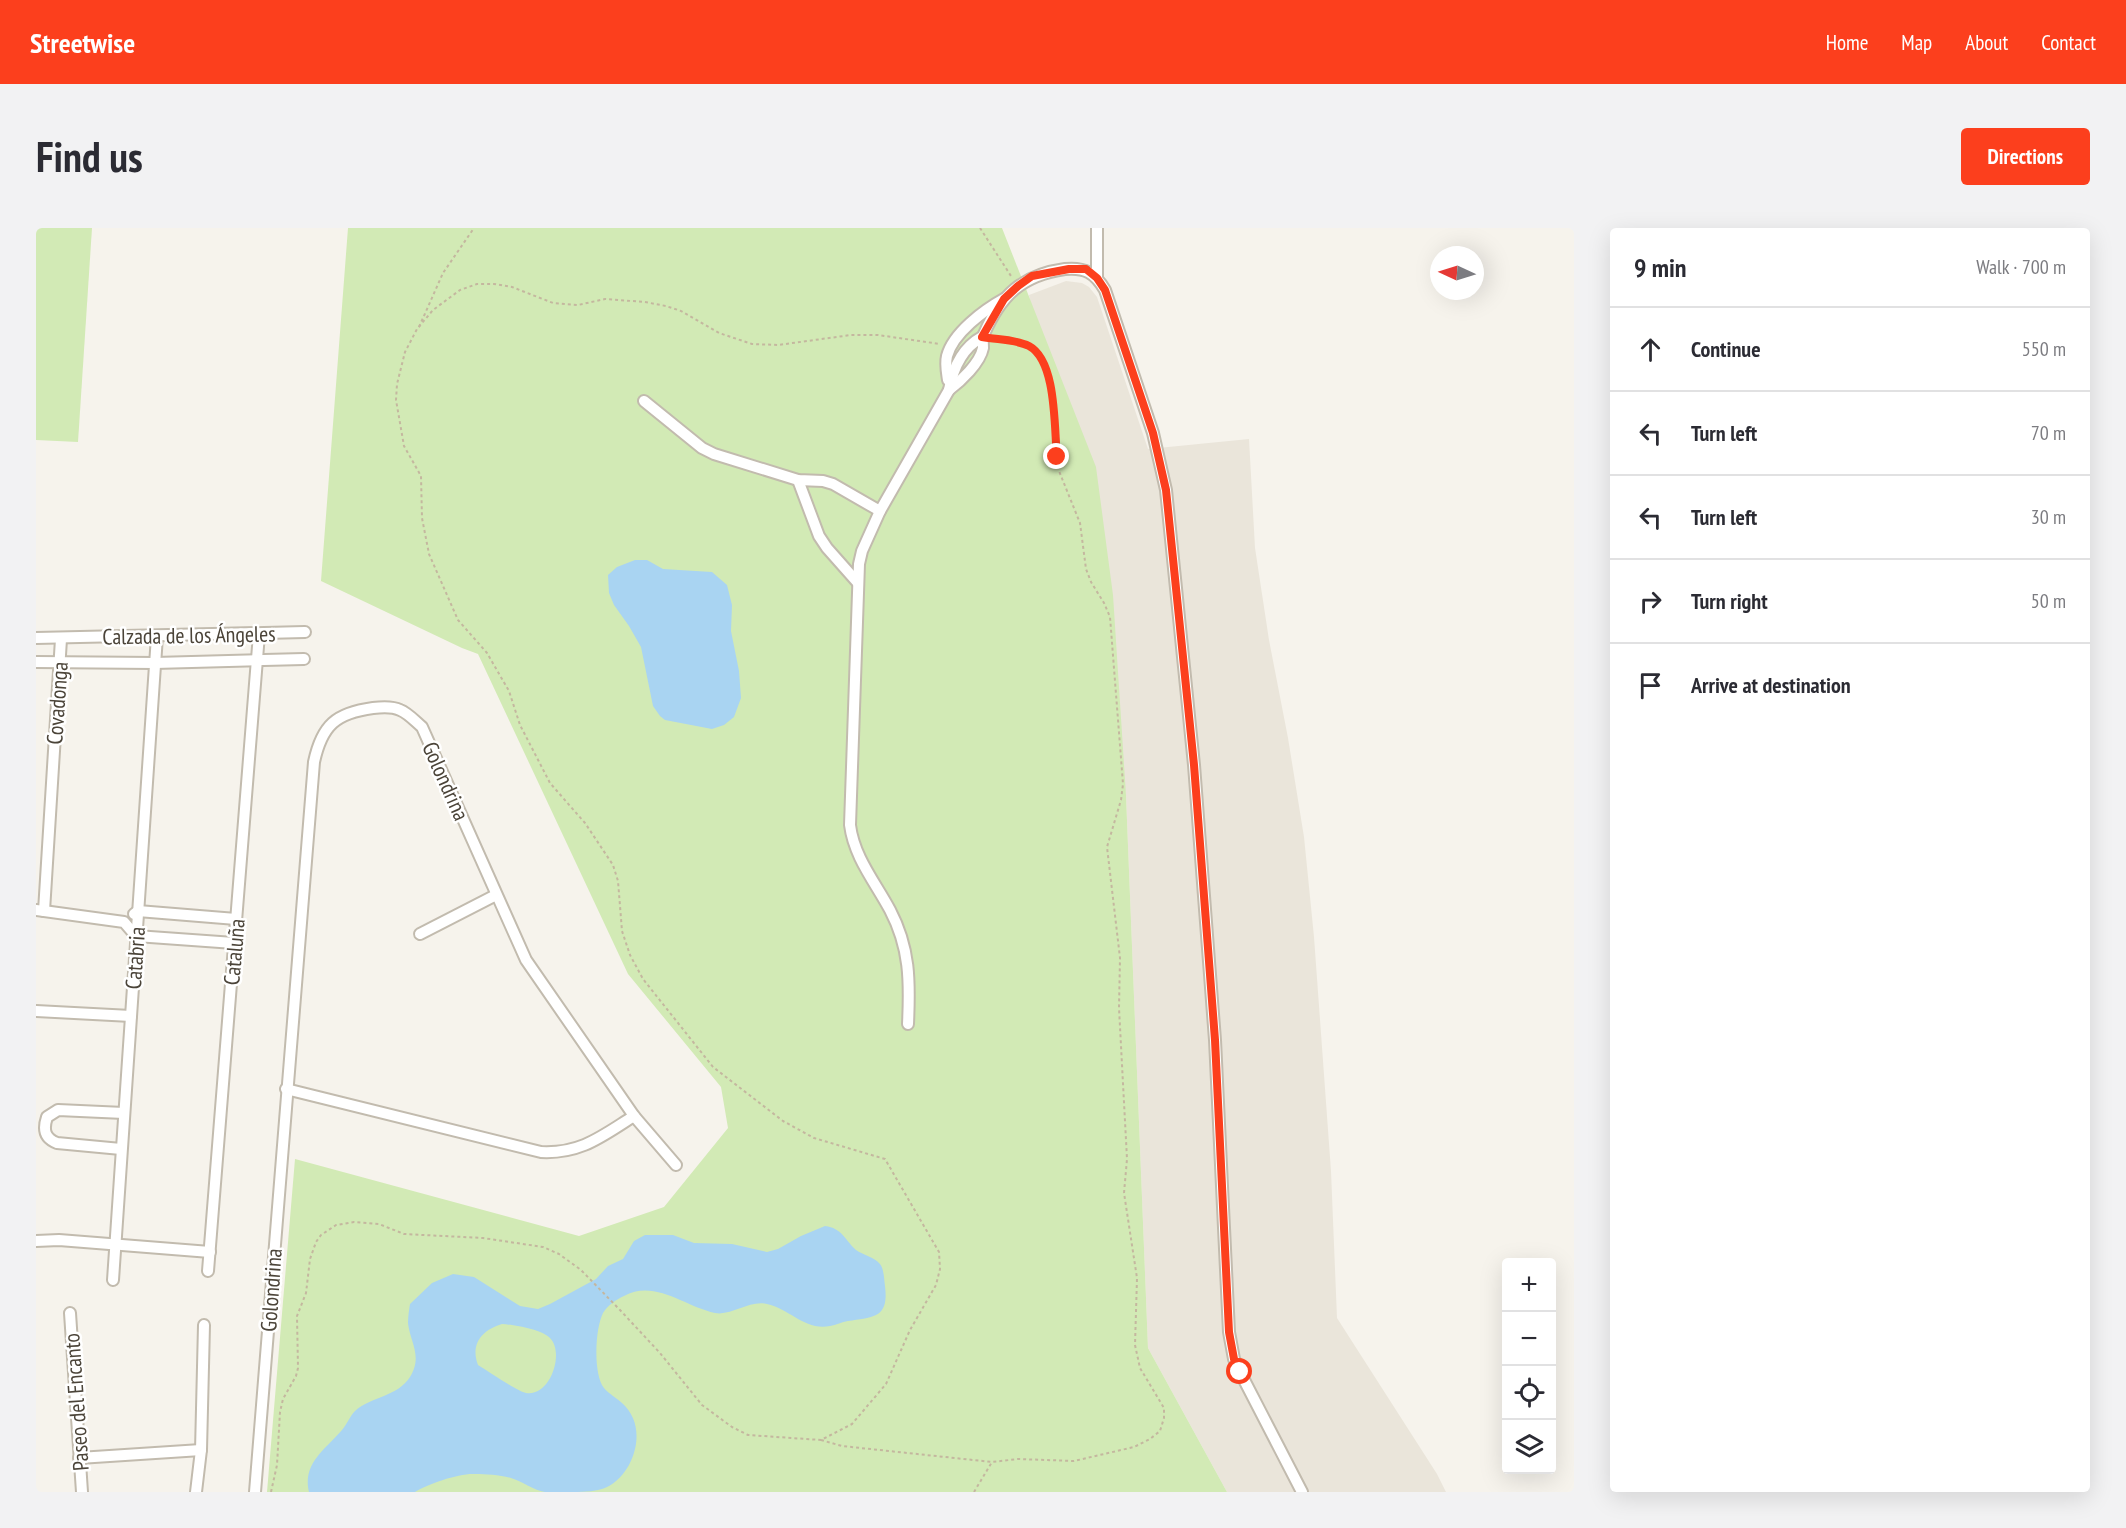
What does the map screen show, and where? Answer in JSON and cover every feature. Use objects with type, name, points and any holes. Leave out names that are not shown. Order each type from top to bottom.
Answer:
[{"type":"street","points":[[1097,228],[1097,278]]},
{"type":"street","points":[[949,390],[946,358],[952,345],[984,309],[1004,299],[1032,276],[1069,269],[1086,269],[1097,278],[1105,290],[1153,433],[1166,490],[1194,765],[1212,1004],[1229,1332],[1240,1372],[1302,1492]]},
{"type":"street","points":[[908,1023],[910,990],[908,960],[902,937],[890,911],[857,854],[852,841],[850,825],[858,583],[862,551],[880,511],[949,390],[965,378],[983,350],[982,337],[1004,299]]},
{"type":"street","points":[[644,401],[702,448],[729,460],[798,480],[833,484],[880,511]]},
{"type":"street","points":[[798,480],[819,536],[858,583]]},
{"type":"street","name":"Calzada de los Ángeles","points":[[36,638],[305,632]]},
{"type":"street","name":"Cataluña","points":[[208,1271],[259,634]]},
{"type":"street","name":"Catabria","points":[[113,1280],[157,636]]},
{"type":"street","name":"Covadonga","points":[[40,910],[62,639]]},
{"type":"street","name":"Calzada de los Ángeles","points":[[36,662],[155,663],[304,658]]},
{"type":"street","name":"Golondrina","points":[[255,1492],[314,762],[319,741],[332,723],[351,711],[383,707],[400,710],[422,728],[526,960],[634,1116],[676,1165]]},
{"type":"street","points":[[420,934],[496,895]]},
{"type":"street","points":[[40,910],[124,922],[136,936],[234,943]]},
{"type":"street","points":[[124,922],[138,911],[236,919]]},
{"type":"street","points":[[36,1011],[131,1016]]},
{"type":"street","points":[[286,1089],[541,1152],[555,1153],[588,1146],[634,1116]]},
{"type":"street","points":[[121,1149],[50,1141],[44,1124],[46,1117],[58,1110],[124,1113]]},
{"type":"street","points":[[36,1241],[59,1240],[210,1252]]},
{"type":"street","name":"Paseo del Encanto","points":[[70,1313],[82,1492]]},
{"type":"street","points":[[196,1492],[201,1450],[204,1325]]},
{"type":"street","points":[[79,1458],[201,1450]]},
{"type":"path","points":[[474,228],[443,273],[405,352],[397,384],[396,400],[404,446],[421,476],[422,519],[429,554],[458,620],[487,653],[509,691],[520,725],[550,783],[585,824],[613,865],[618,881],[622,931],[630,955],[643,979],[713,1067],[783,1121],[814,1138],[885,1159],[939,1252],[940,1269],[936,1285],[910,1330],[885,1384],[852,1424],[821,1440]]},
{"type":"path","points":[[980,228],[1018,286]]},
{"type":"path","points":[[417,329],[433,310],[460,290],[477,284],[494,284],[512,287],[553,303],[578,305],[605,299],[666,306],[681,311],[719,333],[752,344],[778,345],[851,335],[878,335],[925,344],[952,345]]},
{"type":"path","points":[[271,1492],[277,1465],[280,1412],[283,1399],[298,1368],[297,1316],[306,1293],[310,1258],[321,1235],[336,1225],[354,1222],[379,1224],[404,1234],[483,1238],[543,1247],[560,1254],[581,1270],[620,1310],[660,1353],[702,1405],[732,1427],[748,1435],[821,1440],[842,1446],[993,1462],[1018,1459],[1074,1461],[1098,1457],[1134,1447],[1160,1431],[1164,1408],[1140,1368],[1135,1345],[1137,1278],[1124,1193],[1127,1159],[1119,1008],[1120,958],[1107,847],[1121,801],[1123,784],[1110,617],[1086,570],[1080,523],[1059,471],[1049,378],[1040,356],[1032,348],[1015,341],[982,337]]},
{"type":"path","points":[[974,1492],[993,1462]]},
{"type":"shaded area","points":[[1066,281],[1082,283],[1089,287],[1097,297],[1148,449],[1249,439],[1255,548],[1304,837],[1314,937],[1331,1171],[1337,1318],[1437,1474],[1446,1492],[1227,1492],[1148,1348],[1126,795],[1029,295]]},
{"type":"green space","points":[[36,228],[92,228],[78,442],[36,440]]},
{"type":"green space","points":[[348,228],[1002,228],[1096,467],[1113,595],[1126,795],[1148,1348],[1227,1492],[267,1492],[295,1159],[579,1236],[664,1207],[728,1128],[721,1087],[628,974],[478,654],[321,581]]},
{"type":"water","points":[[635,560],[647,560],[663,569],[712,572],[727,585],[732,605],[731,631],[739,671],[741,698],[734,717],[724,725],[712,729],[665,720],[653,706],[641,647],[614,605],[609,593],[608,575],[617,567]]},
{"type":"water","points":[[825,1226],[831,1227],[856,1250],[878,1262],[882,1269],[886,1297],[882,1310],[872,1317],[821,1327],[805,1323],[783,1310],[760,1303],[728,1312],[715,1313],[659,1292],[647,1291],[624,1296],[612,1303],[603,1313],[598,1330],[598,1373],[604,1388],[628,1409],[632,1416],[636,1440],[633,1457],[623,1474],[617,1481],[603,1489],[587,1492],[545,1492],[511,1478],[475,1474],[444,1480],[415,1492],[309,1492],[309,1473],[312,1465],[342,1430],[353,1413],[369,1402],[398,1389],[410,1377],[416,1356],[408,1323],[410,1304],[432,1283],[453,1274],[474,1277],[520,1306],[538,1309],[596,1279],[608,1266],[623,1259],[634,1241],[645,1235],[673,1235],[694,1243],[732,1244],[767,1252],[778,1249]],"holes":[[[502,1324],[540,1332],[550,1338],[554,1345],[556,1353],[553,1373],[542,1388],[535,1392],[522,1392],[478,1365],[477,1344],[484,1334]]]},
{"type":"route","points":[[1057,457],[1049,378],[1040,356],[1032,348],[1015,341],[982,337],[1004,299],[1032,276],[1051,271],[1086,269],[1097,278],[1105,290],[1153,433],[1166,490],[1194,765],[1215,1040],[1229,1332],[1234,1359],[1240,1372]]}]
